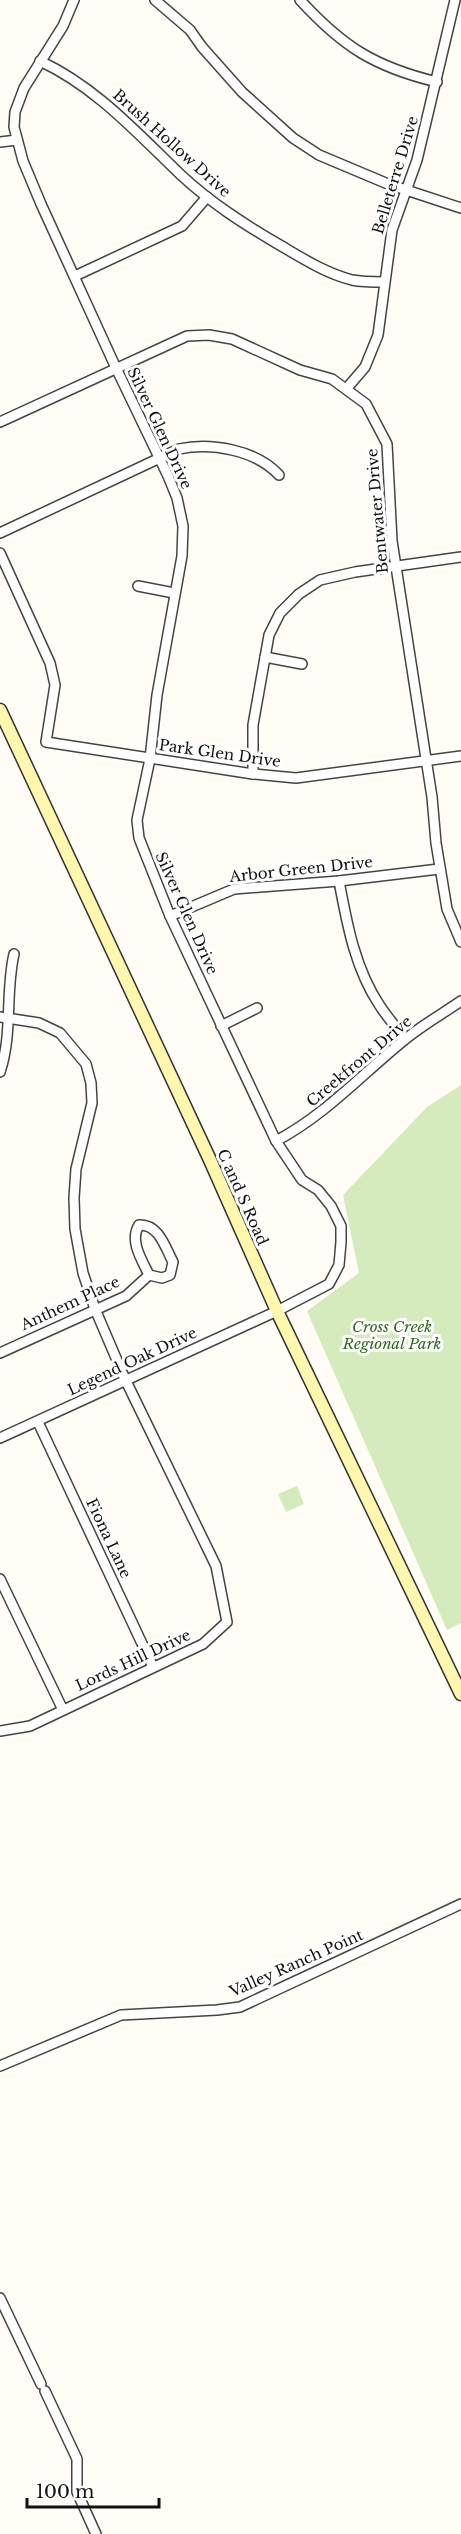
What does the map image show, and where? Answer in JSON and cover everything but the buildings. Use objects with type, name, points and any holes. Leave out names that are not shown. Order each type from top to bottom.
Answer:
[{"type":"main road","name":"C and S Road","points":[[0,710],[210,1160],[277,1311],[461,1694]]},
{"type":"street","name":"Silver Glen Drive","points":[[74,0],[63,26],[24,88],[15,112],[14,127],[23,161],[116,369],[177,498],[183,525],[183,556],[174,593],[157,695],[150,759],[137,820],[139,838],[170,916],[276,1142],[302,1180],[318,1190],[331,1206],[341,1226],[339,1265],[329,1284],[277,1311]]},
{"type":"street","points":[[154,0],[190,30],[202,48],[242,92],[293,138],[319,155],[461,208]]},
{"type":"street","points":[[300,0],[337,37],[364,55],[402,74],[437,82]]},
{"type":"street","name":"Belleterre Drive","points":[[348,388],[365,367],[378,335],[392,230],[417,160],[455,0]]},
{"type":"street","name":"Brush Hollow Drive","points":[[40,61],[63,72],[90,90],[207,197],[237,221],[327,271],[354,280],[384,282]]},
{"type":"street","points":[[0,141],[17,140]]},
{"type":"street","points":[[75,276],[182,226],[207,197]]},
{"type":"street","name":"Bentwater Drive","points":[[0,422],[187,336],[209,335],[232,339],[300,370],[332,379],[348,388],[366,404],[387,444],[392,541],[440,869],[447,909],[461,942]]},
{"type":"street","points":[[0,532],[179,449],[196,445],[217,446],[248,456],[270,466],[279,476]]},
{"type":"street","name":"Park Glen Drive","points":[[0,553],[50,663],[55,685],[46,742],[253,774],[296,778],[461,756]]},
{"type":"street","points":[[253,774],[253,725],[270,635],[280,614],[299,594],[320,580],[355,572],[461,557]]},
{"type":"street","points":[[138,586],[174,593]]},
{"type":"street","points":[[265,657],[302,664]]},
{"type":"street","name":"Arbor Green Drive","points":[[170,916],[234,889],[339,881],[440,869]]},
{"type":"street","points":[[339,881],[347,928],[364,976],[379,1004],[405,1039]]},
{"type":"street","points":[[0,1072],[5,1057],[5,1018],[9,974],[14,954]]},
{"type":"street","name":"Creekfront Drive","points":[[276,1142],[304,1126],[405,1039],[461,1001]]},
{"type":"street","points":[[221,1026],[257,1008]]},
{"type":"street","points":[[5,1018],[39,1023],[60,1033],[86,1064],[91,1083],[92,1103],[76,1170],[75,1229],[83,1273],[95,1309],[125,1379]]},
{"type":"street","name":"Anthem Place","points":[[139,1225],[148,1225],[155,1229],[173,1262],[170,1275],[162,1278],[149,1275],[135,1243],[135,1231],[139,1225]]},
{"type":"street","name":"Anthem Place","points":[[2,1352],[126,1296],[149,1275]]},
{"type":"street","name":"Legend Oak Drive","points":[[0,1438],[277,1311]]},
{"type":"street","points":[[0,1340],[2,1352]]},
{"type":"street","name":"Lords Hill Drive","points":[[0,1731],[30,1726],[203,1644],[227,1622],[216,1566],[125,1379]]},
{"type":"street","name":"Fiona Lane","points":[[38,1422],[153,1667]]},
{"type":"street","points":[[0,1579],[63,1710]]},
{"type":"street","name":"Valley Ranch Point","points":[[0,2066],[121,2015],[240,2007],[461,1904]]},
{"type":"street","points":[[0,2298],[77,2459],[76,2492],[96,2534]]},
{"type":"green space","name":"Cross Creek Regional Park","points":[[461,1085],[461,1623],[447,1630],[307,1311],[359,1273],[343,1195],[427,1107]]},
{"type":"green space","points":[[297,1486],[304,1504],[286,1512],[278,1494]]}]
